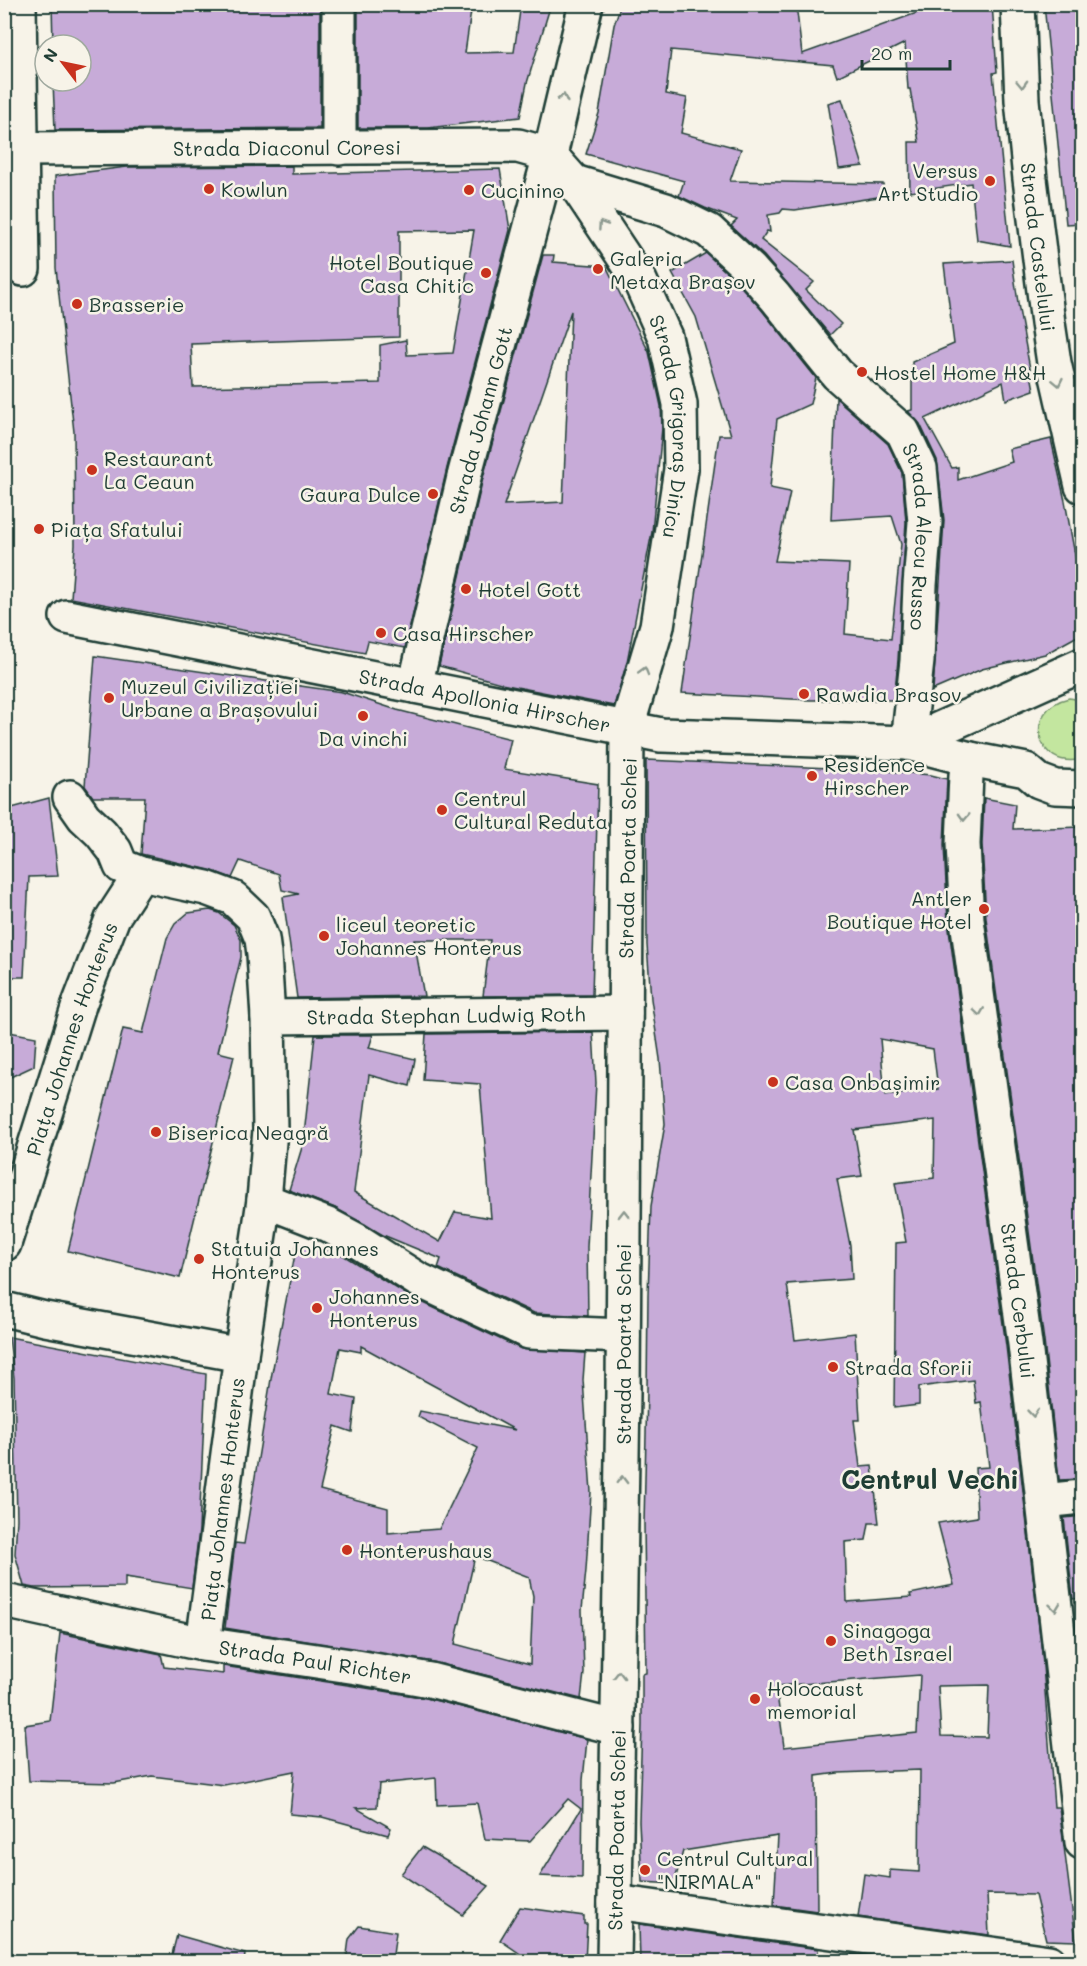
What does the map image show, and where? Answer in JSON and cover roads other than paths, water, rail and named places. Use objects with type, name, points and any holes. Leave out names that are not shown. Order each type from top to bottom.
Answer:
[{"type":"street","points":[[19,4],[22,269]]},
{"type":"street","points":[[339,4],[339,148]]},
{"type":"street","name":"Strada Johann Gott","points":[[416,686],[465,473],[550,155],[586,4]]},
{"type":"street","name":"Strada Castelului","points":[[1018,4],[1022,100],[1047,312],[1054,363],[1083,486]]},
{"type":"street","name":"Strada Diaconul Coresi","points":[[21,149],[518,146],[550,155]]},
{"type":"street","name":"Strada Grigoraș Dinicu","points":[[550,155],[574,182],[640,281],[665,337],[680,404],[681,469],[657,626],[627,727]]},
{"type":"street","name":"Strada Alecu Russo","points":[[574,182],[666,210],[709,231],[750,269],[837,374],[903,432],[920,468],[925,522],[917,661],[908,743]]},
{"type":"street","name":"Strada Apollonia Hirscher","points":[[67,617],[661,735],[908,743],[1026,770],[1039,781],[1054,787],[1083,788]]},
{"type":"street","name":"Strada Apollonia Hirscher","points":[[908,743],[1083,665]]},
{"type":"street","name":"Strada Poarta Schei","points":[[614,1962],[623,1336],[627,727]]},
{"type":"street","name":"Strada Cerbului","points":[[970,759],[966,775],[963,844],[967,920],[1025,1344],[1083,1842]]},
{"type":"street","name":"Piața Johannes Honterus","points":[[70,797],[84,817],[101,832],[115,851],[122,866],[141,874],[206,888],[233,898],[253,917],[262,939],[268,1017],[270,1130],[264,1200],[203,1644]]},
{"type":"street","name":"Piața Johannes Honterus","points":[[4,1244],[80,1002],[113,917],[141,874]]},
{"type":"street","name":"Strada Stephan Ludwig Roth","points":[[268,1017],[625,1013]]},
{"type":"street","points":[[264,1200],[328,1225],[417,1279],[529,1332],[623,1336]]},
{"type":"street","name":"Piața Johannes Honterus","points":[[4,1309],[45,1319],[241,1355]]},
{"type":"street","points":[[1043,1501],[1083,1497]]},
{"type":"street","name":"Strada Paul Richter","points":[[9,1602],[203,1644],[430,1680],[618,1728]]},
{"type":"street","points":[[615,1902],[1049,1962]]},
{"type":"place","name":"Versus Art Studio","points":[[990,181]]},
{"type":"place","name":"Kowlun","points":[[209,189]]},
{"type":"place","name":"Cucinino","points":[[469,190]]},
{"type":"place","name":"Galeria Metaxa Brașov","points":[[598,269]]},
{"type":"place","name":"Hotel Boutique Casa Chitic","points":[[486,273]]},
{"type":"place","name":"Brasserie","points":[[77,304]]},
{"type":"place","name":"Hostel Home H&H","points":[[862,372]]},
{"type":"place","name":"Restaurant La Ceaun","points":[[92,470]]},
{"type":"place","name":"Gaura Dulce","points":[[433,494]]},
{"type":"place","name":"Piața Sfatului","points":[[39,529]]},
{"type":"place","name":"Hotel Gott","points":[[466,589]]},
{"type":"place","name":"Casa Hirscher","points":[[381,633]]},
{"type":"place","name":"Rawdia Brasov","points":[[804,694]]},
{"type":"place","name":"Muzeul Civilizației Urbane a Brașovului","points":[[109,698]]},
{"type":"place","name":"Da vinchi","points":[[363,716]]},
{"type":"place","name":"Residence Hirscher","points":[[812,776]]},
{"type":"place","name":"Centrul Cultural Reduta","points":[[442,810]]},
{"type":"place","name":"Antler Boutique Hotel","points":[[984,909]]},
{"type":"place","name":"liceul teoretic Johannes Honterus","points":[[324,936]]},
{"type":"place","name":"Casa Onbașimir","points":[[773,1082]]},
{"type":"place","name":"Biserica Neagră","points":[[156,1132]]},
{"type":"place","name":"Statuia Johannes Honterus","points":[[199,1259]]},
{"type":"place","name":"Johannes Honterus","points":[[317,1308]]},
{"type":"place","name":"Strada Sforii","points":[[833,1367]]},
{"type":"place","name":"Honterushaus","points":[[347,1550]]},
{"type":"place","name":"Sinagoga Beth Israel","points":[[831,1641]]},
{"type":"place","name":"Holocaust memorial","points":[[755,1699]]},
{"type":"place","name":"Centrul Cultural \"NIRMALA\"","points":[[645,1870]]},
{"type":"district","name":"Centrul Vechi","points":[[930,1479]]}]
